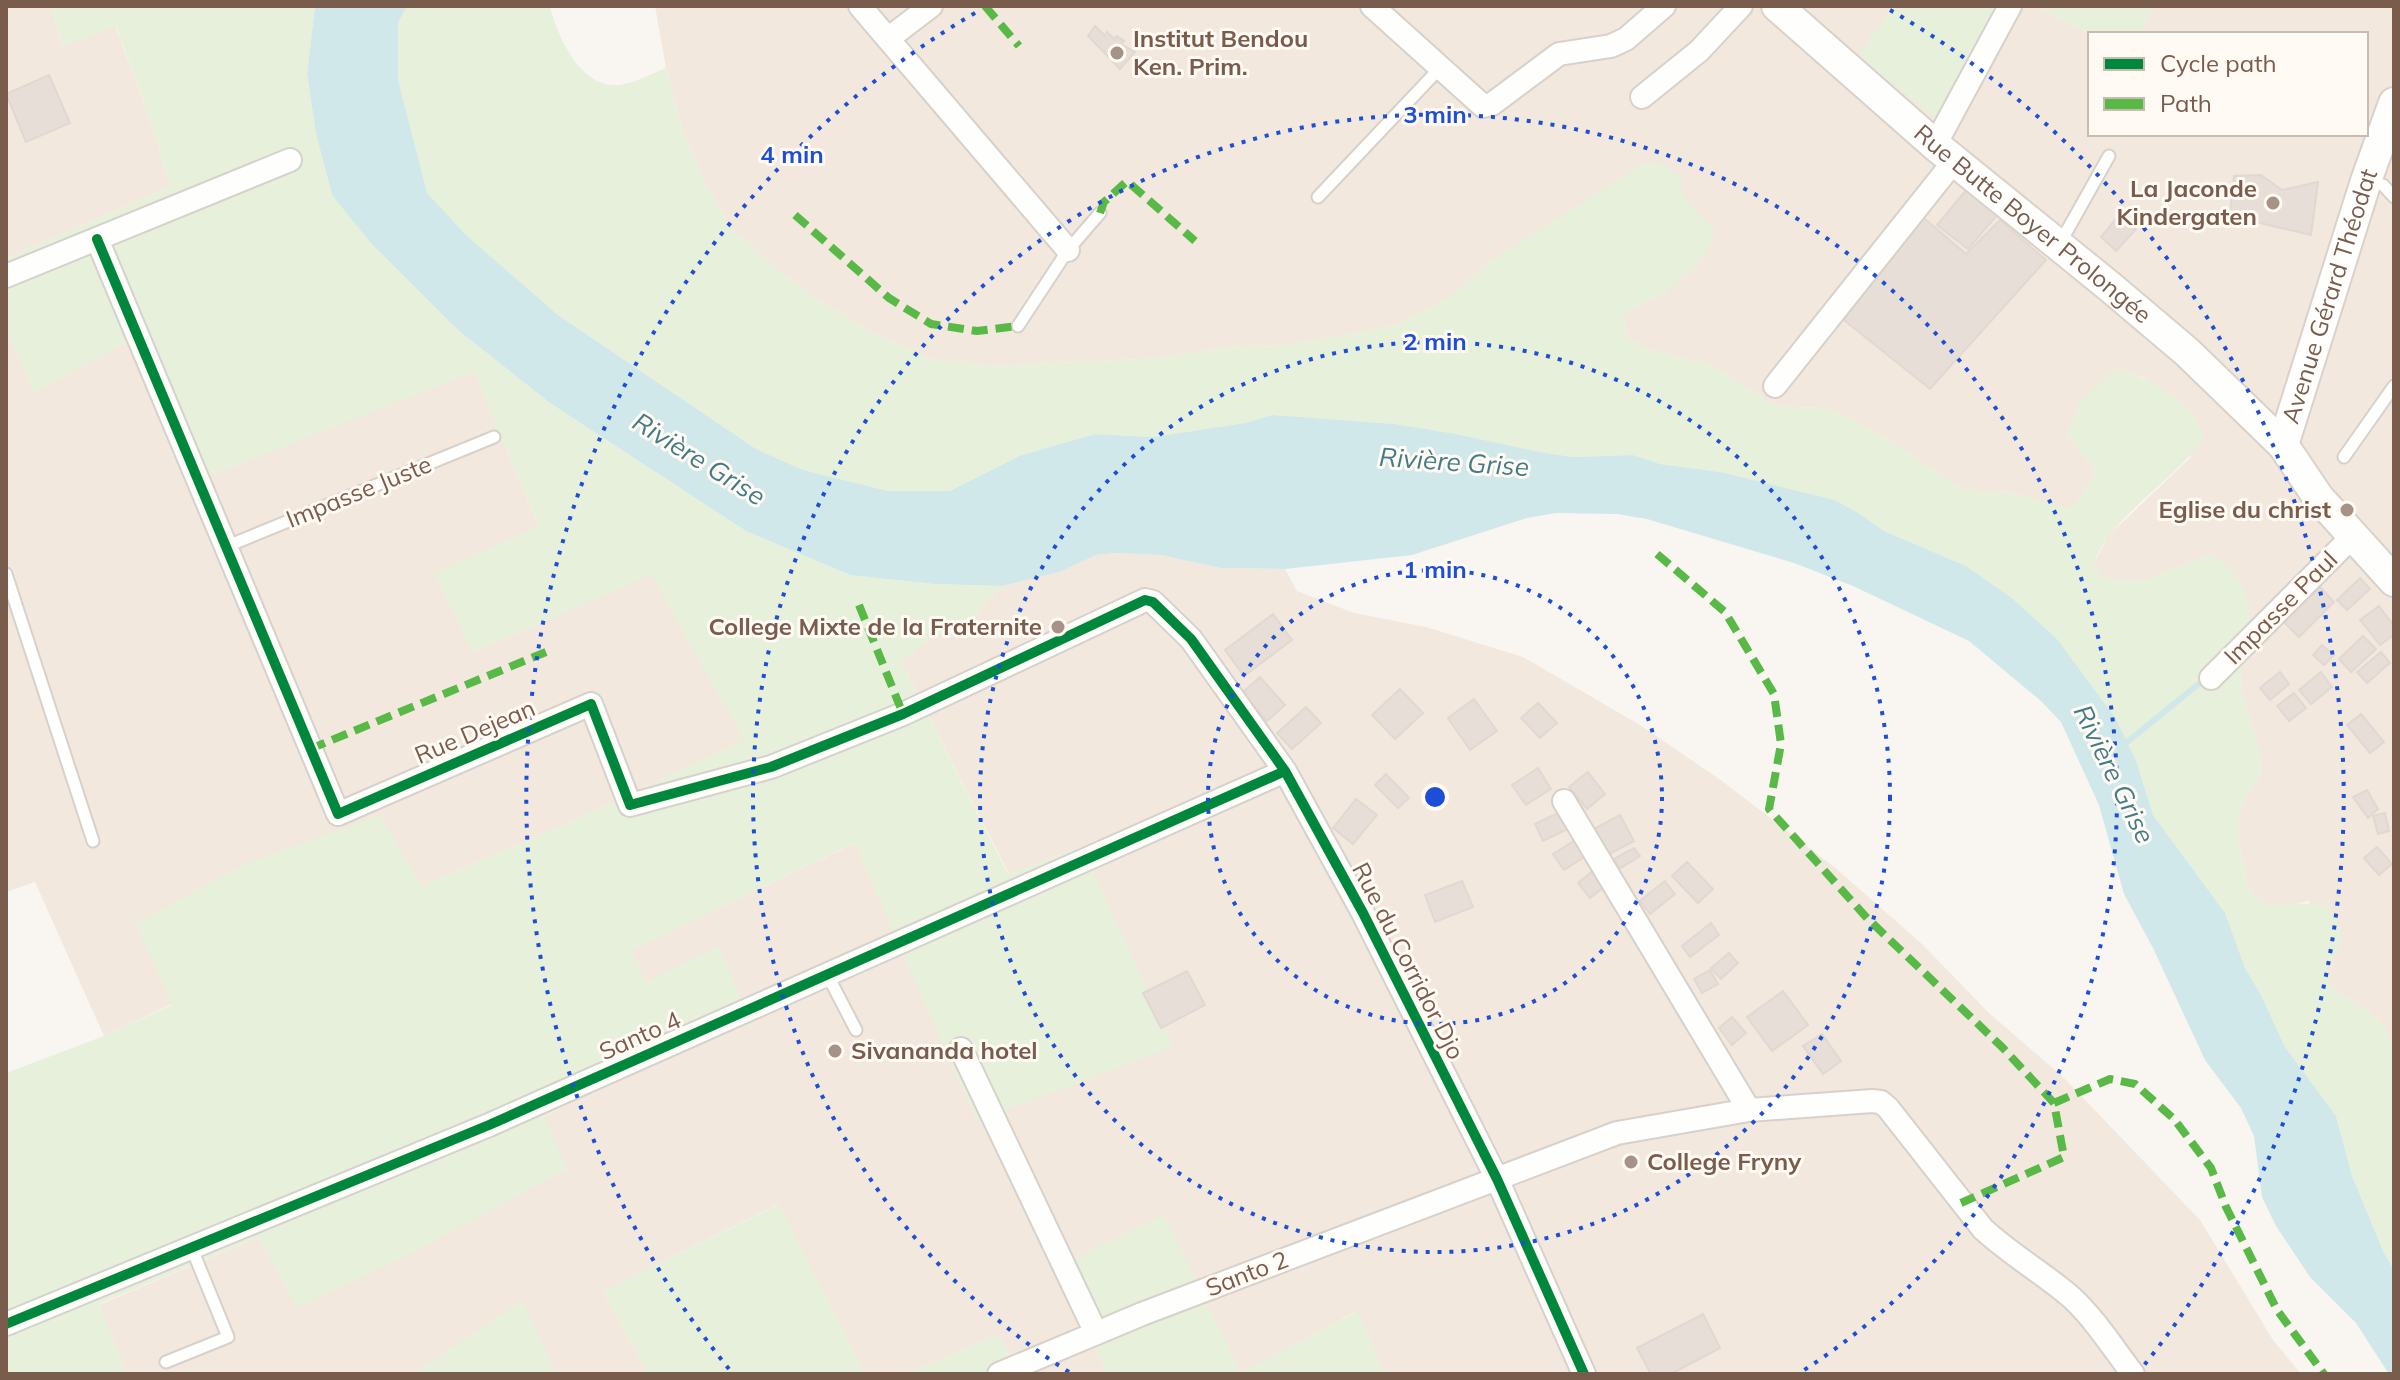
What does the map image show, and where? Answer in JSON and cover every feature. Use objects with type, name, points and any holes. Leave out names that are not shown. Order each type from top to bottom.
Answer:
[{"type":"street","points":[[860,6],[1068,250]]},
{"type":"street","points":[[889,38],[931,6]]},
{"type":"street","points":[[1372,6],[1477,103],[1488,106],[1550,59],[1570,51],[1611,46],[1626,39],[1664,6]]},
{"type":"street","points":[[1642,97],[1699,51],[1741,6]]},
{"type":"street","name":"Rue Butte Boyer Prolongée","points":[[1777,6],[1945,153],[2187,352],[2283,445],[2318,497],[2394,581]]},
{"type":"street","points":[[1775,386],[1945,153],[2010,6]]},
{"type":"street","name":"Avenue Gérard Théodat","points":[[2283,445],[2366,181],[2394,103]]},
{"type":"street","points":[[6,276],[290,160]]},
{"type":"street","name":"Rue Dejean","points":[[97,239],[338,814],[591,704],[630,805],[771,767],[903,714],[1145,600]]},
{"type":"street","name":"Impasse Paul","points":[[2211,678],[2352,537]]},
{"type":"street","name":"Rue du Corridor Djo","points":[[1145,600],[1153,602],[1191,639],[1285,771],[1363,913],[1497,1179],[1583,1374]]},
{"type":"street","name":"Santo 4","points":[[6,1324],[489,1125],[1285,771]]},
{"type":"street","points":[[1564,801],[1749,1110]]},
{"type":"street","points":[[961,1049],[1096,1333]]},
{"type":"street","name":"Santo 2","points":[[999,1374],[1096,1333],[1617,1133],[1749,1110],[1881,1102],[1983,1229],[2069,1296],[2088,1315],[2133,1374]]},
{"type":"lane","points":[[1318,197],[1440,68]]},
{"type":"lane","points":[[2058,245],[2109,156]]},
{"type":"lane","points":[[2366,181],[2383,185],[2394,197]]},
{"type":"lane","points":[[1018,326],[1068,250],[1100,213]]},
{"type":"lane","points":[[2344,457],[2394,386]]},
{"type":"lane","name":"Impasse Juste","points":[[224,547],[494,437]]},
{"type":"lane","points":[[6,574],[93,841]]},
{"type":"lane","points":[[827,974],[856,1030]]},
{"type":"lane","points":[[166,1362],[228,1337],[192,1249]]},
{"type":"shaded area","points":[[6,6],[51,6],[62,47],[115,25],[154,131],[170,187],[6,258]]},
{"type":"shaded area","points":[[655,6],[1893,6],[1859,56],[2020,6],[2036,6],[2088,32],[2088,136],[2368,136],[2368,32],[2142,32],[2153,6],[2394,6],[2394,1053],[2384,1025],[2331,988],[2309,901],[2287,905],[2264,904],[2248,889],[2239,844],[2238,820],[2243,802],[2261,775],[2260,755],[2242,692],[2241,669],[2209,554],[2148,580],[2125,581],[2102,577],[2093,565],[2109,535],[2191,457],[2179,402],[2142,377],[2120,369],[2067,436],[2095,470],[2085,491],[2070,509],[2005,491],[1982,493],[1959,487],[1886,438],[1842,414],[1821,408],[1775,406],[1712,365],[1645,349],[1627,337],[1623,315],[1663,295],[1710,249],[1492,260],[1448,298],[1396,326],[1279,346],[1220,348],[1161,358],[990,366],[930,359],[875,334],[817,299],[775,268],[734,231],[704,182],[682,128],[666,68]]},
{"type":"shaded area","points":[[6,329],[34,392],[142,334],[206,477],[474,371],[539,527],[473,652],[651,574],[745,740],[577,819],[422,886],[104,1036],[35,882],[6,892]]},
{"type":"shaded area","points":[[1096,555],[1161,555],[1220,568],[1285,569],[1297,591],[1354,613],[1426,627],[1523,657],[1640,725],[1722,781],[1833,866],[1922,944],[1989,1013],[2063,1077],[2200,1220],[2273,1340],[2301,1374],[1380,1374],[1384,1373],[1357,1311],[1241,1374],[1054,1268],[1108,1374],[1019,1374],[999,1335],[906,1374],[865,1374],[778,1204],[603,1292],[648,1374],[557,1374],[522,1302],[413,1374],[127,1374],[99,1305],[259,1237],[297,1307],[567,1169],[543,1118],[624,1071],[646,982],[631,950],[855,843],[977,1121],[1082,847],[1009,874],[901,662],[930,638],[973,618],[1002,586],[1060,572]]},
{"type":"green space","points":[[51,6],[315,6],[307,74],[316,134],[332,195],[459,331],[550,403],[746,531],[850,575],[934,584],[1002,586],[973,618],[930,638],[901,662],[1008,874],[1082,846],[1173,1047],[977,1121],[854,843],[632,950],[646,982],[719,946],[752,1024],[624,1071],[544,1117],[567,1169],[416,1251],[297,1308],[259,1237],[99,1304],[127,1374],[6,1374],[6,1073],[104,1036],[172,1005],[136,924],[240,866],[380,815],[422,886],[577,819],[744,740],[651,575],[472,652],[434,573],[539,526],[474,372],[206,477],[142,334],[34,393],[6,329],[6,258],[170,187],[154,131],[116,26],[62,47]]},
{"type":"green space","points":[[407,6],[550,6],[565,45],[582,70],[593,79],[619,85],[666,68],[682,128],[704,182],[734,231],[775,268],[817,299],[875,334],[930,359],[990,366],[1161,358],[1220,348],[1279,346],[1396,326],[1448,298],[1492,260],[1646,162],[1667,165],[1680,177],[1684,199],[1714,228],[1710,249],[1696,266],[1663,295],[1623,315],[1627,337],[1645,349],[1712,365],[1775,406],[1821,408],[1842,414],[1886,438],[1959,487],[1982,493],[2004,491],[2070,508],[2085,491],[2095,470],[2067,436],[2086,396],[2121,369],[2160,388],[2193,415],[2204,439],[2113,531],[2093,565],[2103,577],[2125,581],[2148,580],[2209,554],[2234,573],[2241,584],[2249,610],[2253,655],[2241,669],[2242,692],[2260,754],[2261,775],[2243,802],[2238,820],[2239,844],[2248,889],[2264,904],[2330,907],[2339,926],[2341,948],[2327,966],[2331,988],[2384,1025],[2394,1053],[2394,1271],[2352,1176],[2336,1116],[2285,1047],[2245,968],[2225,913],[2153,815],[2143,789],[2057,639],[2012,598],[1966,566],[1884,531],[1860,514],[1720,472],[1660,464],[1633,455],[1574,457],[1545,453],[1395,424],[1273,415],[1245,423],[1153,437],[1095,434],[1019,456],[950,491],[888,491],[803,470],[756,449],[558,315],[466,235],[426,193],[398,80],[398,23]]},
{"type":"green space","points":[[1893,6],[2020,6],[1941,122],[1858,56]]},
{"type":"green space","points":[[2036,6],[2153,6],[2142,32],[2088,32]]},
{"type":"green space","points":[[779,1204],[865,1374],[648,1374],[603,1292]]},
{"type":"green space","points":[[1164,1215],[1241,1373],[1358,1311],[1384,1372],[1108,1374],[1054,1268]]},
{"type":"green space","points":[[522,1301],[557,1374],[413,1374]]},
{"type":"green space","points":[[999,1335],[1019,1374],[906,1374]]},
{"type":"water","name":"Rivière Grise","points":[[315,6],[407,6],[398,23],[398,80],[427,193],[466,235],[558,315],[756,449],[803,470],[888,491],[950,491],[1019,456],[1095,434],[1153,437],[1245,423],[1273,415],[1395,424],[1574,457],[1633,455],[1660,464],[1720,472],[1834,500],[1884,531],[1966,566],[2012,598],[2057,639],[2116,719],[2136,761],[2153,815],[2225,913],[2245,968],[2285,1047],[2336,1116],[2352,1176],[2394,1271],[2394,1374],[2389,1374],[2356,1323],[2310,1277],[2276,1226],[2262,1197],[2254,1136],[2241,1108],[2205,1060],[2124,894],[2099,805],[2061,722],[2041,701],[1969,641],[1853,586],[1794,563],[1647,519],[1617,514],[1556,513],[1527,518],[1412,555],[1285,569],[1220,568],[1161,555],[1115,553],[1096,555],[1060,572],[1002,586],[934,584],[850,575],[746,531],[550,403],[459,331],[371,243],[332,195],[316,134],[307,74]]},
{"type":"building","points":[[1095,26],[1105,36],[1107,32],[1114,39],[1117,36],[1124,41],[1121,44],[1135,52],[1120,69],[1088,36]]},
{"type":"building","points":[[49,75],[70,123],[26,142],[6,94]]},
{"type":"building","name":"La Jaconde Kindergaten","points":[[2261,175],[2282,190],[2318,182],[2311,235],[2230,216],[2234,176]]},
{"type":"building","points":[[1968,188],[1999,213],[1968,249],[1937,225]]},
{"type":"building","points":[[1918,213],[1966,254],[2000,220],[2046,260],[1930,389],[1839,316]]},
{"type":"building","points":[[2120,214],[2136,229],[2116,251],[2101,237]]},
{"type":"building","points":[[2360,578],[2370,589],[2347,610],[2337,600]]},
{"type":"building","points":[[2320,587],[2334,602],[2299,637],[2284,622]]},
{"type":"building","points":[[2379,606],[2394,626],[2394,635],[2380,645],[2360,620]]},
{"type":"building","points":[[1273,614],[1292,640],[1244,676],[1225,650]]},
{"type":"building","points":[[2363,636],[2376,649],[2351,672],[2339,659]]},
{"type":"building","points":[[2322,645],[2334,655],[2324,665],[2313,655]]},
{"type":"building","points":[[2381,652],[2390,663],[2367,683],[2357,672]]},
{"type":"building","points":[[2280,672],[2289,684],[2270,700],[2260,688]]},
{"type":"building","points":[[2321,672],[2332,687],[2311,704],[2299,690]]},
{"type":"building","points":[[1260,677],[1285,705],[1267,721],[1242,693]]},
{"type":"building","points":[[1400,689],[1423,713],[1395,739],[1372,715]]},
{"type":"building","points":[[2294,693],[2306,708],[2289,721],[2277,706]]},
{"type":"building","points":[[1474,699],[1497,731],[1470,750],[1448,718]]},
{"type":"building","points":[[1538,703],[1557,723],[1540,738],[1521,718]]},
{"type":"building","points":[[1306,707],[1321,723],[1292,749],[1277,733]]},
{"type":"building","points":[[2361,714],[2384,742],[2370,753],[2347,725]]},
{"type":"building","points":[[1538,768],[1551,789],[1526,805],[1512,785]]},
{"type":"building","points":[[1588,772],[1605,794],[1587,809],[1569,787]]},
{"type":"building","points":[[1386,774],[1409,798],[1398,808],[1375,785]]},
{"type":"building","points":[[2367,790],[2378,809],[2368,818],[2353,797]]},
{"type":"building","points":[[1356,799],[1377,815],[1353,844],[1333,828]]},
{"type":"building","points":[[1564,810],[1572,827],[1543,841],[1535,824]]},
{"type":"building","points":[[2385,813],[2389,831],[2378,834],[2373,816]]},
{"type":"building","points":[[1620,815],[1634,841],[1608,855],[1594,829]]},
{"type":"building","points":[[1580,837],[1591,853],[1564,870],[1553,854]]},
{"type":"building","points":[[2377,847],[2392,864],[2379,875],[2364,858]]},
{"type":"building","points":[[1634,848],[1640,856],[1619,869],[1614,859]]},
{"type":"building","points":[[1687,862],[1713,889],[1698,903],[1672,876]]},
{"type":"building","points":[[1593,871],[1605,886],[1590,898],[1578,883]]},
{"type":"building","points":[[1462,881],[1473,907],[1435,922],[1425,895]]},
{"type":"building","points":[[1665,881],[1675,894],[1650,914],[1640,901]]},
{"type":"building","points":[[1711,923],[1719,935],[1690,957],[1682,946]]},
{"type":"building","points":[[1729,953],[1738,963],[1721,979],[1711,968]]},
{"type":"building","points":[[1710,970],[1718,984],[1702,993],[1694,979]]},
{"type":"building","points":[[1187,971],[1205,1005],[1161,1028],[1143,993]]},
{"type":"building","points":[[1783,991],[1808,1025],[1772,1051],[1747,1017]]},
{"type":"building","points":[[1732,1017],[1746,1033],[1732,1045],[1719,1028]]},
{"type":"building","points":[[1822,1034],[1841,1061],[1823,1074],[1803,1046]]},
{"type":"building","points":[[1703,1314],[1720,1348],[1671,1374],[1651,1374],[1637,1348]]},
{"type":"waterway","name":"Rivière Grise","points":[[2121,747],[2206,678]]},
{"type":"marked path","points":[[985,6],[1019,46]]},
{"type":"marked path","points":[[1100,213],[1104,202],[1127,181],[1195,241]]},
{"type":"marked path","points":[[795,215],[889,298],[931,324],[977,331],[1018,326]]},
{"type":"marked path","points":[[1657,554],[1725,612],[1774,694],[1781,744],[1769,809],[1867,918],[2002,1047],[2054,1103],[2064,1157],[1961,1203]]},
{"type":"marked path","points":[[859,605],[903,714]]},
{"type":"marked path","points":[[310,749],[546,652]]},
{"type":"marked path","points":[[2054,1103],[2110,1079],[2135,1084],[2174,1119],[2211,1168],[2226,1207],[2277,1310],[2324,1374]]},
{"type":"cycle path","points":[[97,239],[338,814],[591,704],[630,805],[771,767],[903,714],[1145,600],[1153,602],[1191,639],[1285,771],[1363,913],[1497,1179],[1584,1374]]},
{"type":"cycle path","points":[[6,1324],[489,1125],[1285,771]]},
{"type":"place","name":"Institut Bendou Ken. Prim.","points":[[1117,53]]},
{"type":"place","name":"La Jaconde Kindergaten","points":[[2273,203]]},
{"type":"place","name":"Eglise du christ","points":[[2347,510]]},
{"type":"place","name":"College Mixte de la Fraternite","points":[[1058,627]]},
{"type":"place","name":"Sivananda hotel","points":[[835,1051]]},
{"type":"place","name":"College Fryny","points":[[1631,1162]]}]
